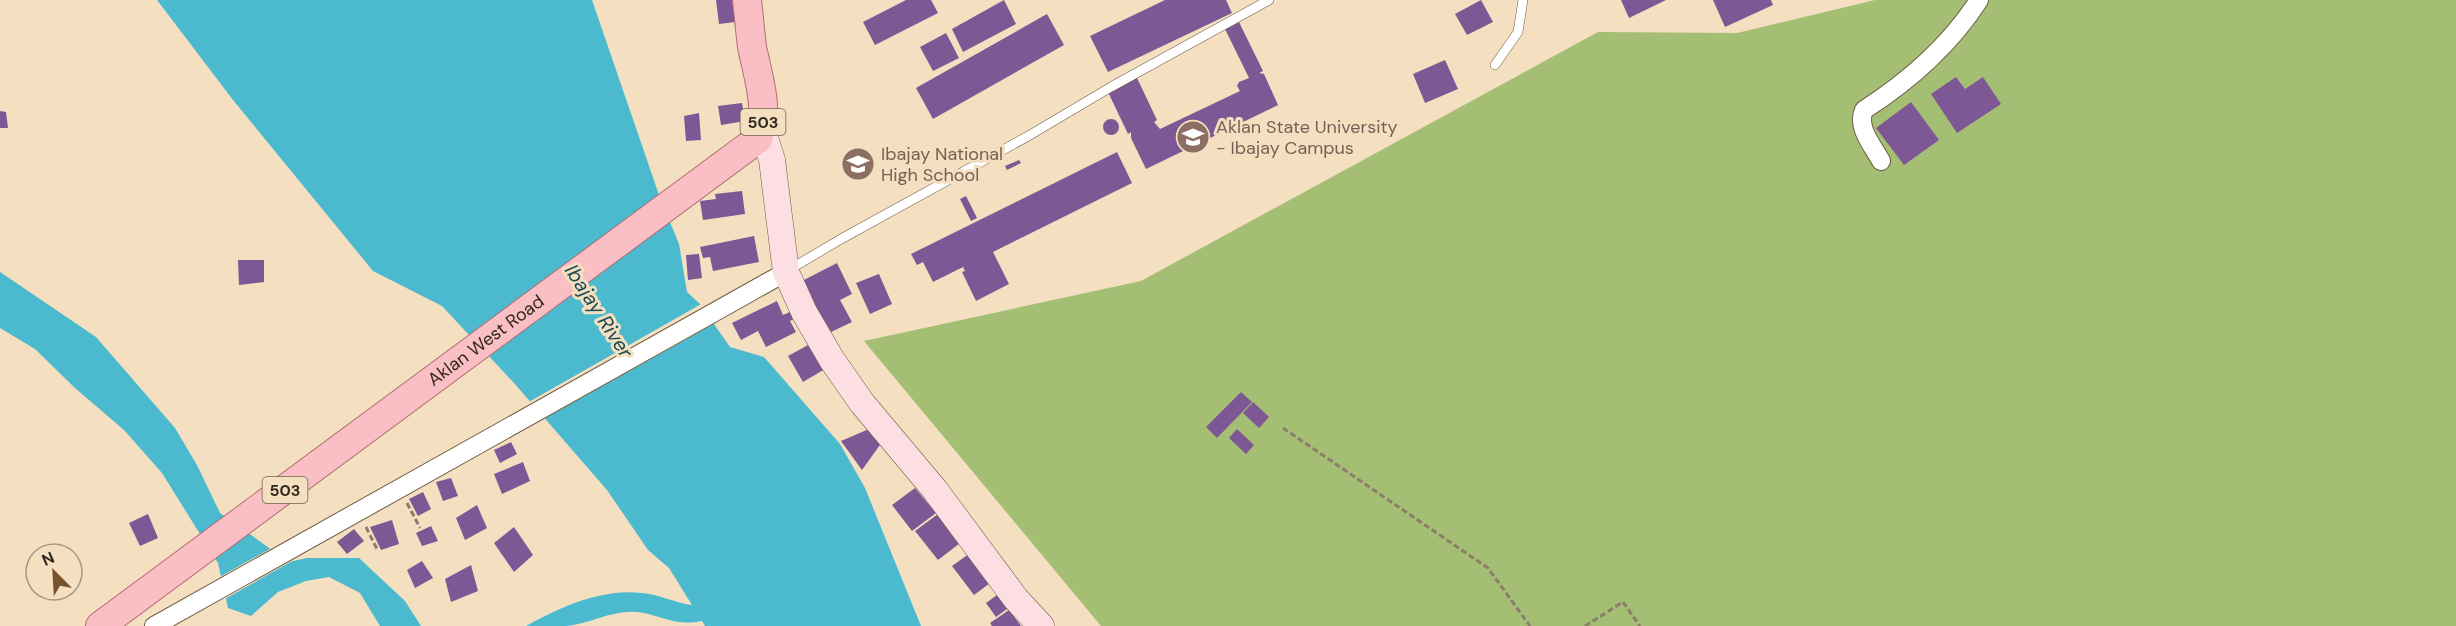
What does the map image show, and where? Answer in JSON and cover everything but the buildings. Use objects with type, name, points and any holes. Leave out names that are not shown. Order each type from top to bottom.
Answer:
[{"type":"main road","name":"503","points":[[747,0],[752,44],[764,109],[762,128]]},
{"type":"main road","name":"Aklan West Road","points":[[100,626],[758,139],[762,128]]},
{"type":"street","points":[[1881,161],[1861,126],[1864,110],[1936,54],[1953,37],[1979,0]]},
{"type":"street","points":[[762,128],[772,160],[786,272],[804,312],[832,360],[862,403],[935,490],[1016,599],[1041,626]]},
{"type":"street","points":[[154,626],[786,272]]},
{"type":"lane","points":[[786,272],[1269,0]]},
{"type":"lane","points":[[1495,65],[1518,32],[1523,0]]},
{"type":"path","points":[[1283,428],[1488,568],[1530,626]]},
{"type":"path","points":[[400,488],[420,528]]},
{"type":"path","points":[[358,512],[378,551]]},
{"type":"path","points":[[1586,626],[1623,602],[1640,626]]},
{"type":"green space","points":[[1875,0],[2456,0],[2456,626],[1101,626],[864,341],[1141,281],[1598,32],[1737,33]]},
{"type":"water","name":"Ibajay River","points":[[157,0],[592,0],[659,195],[679,244],[687,292],[700,304],[730,347],[764,357],[840,444],[865,488],[921,626],[705,626],[702,621],[679,622],[644,613],[624,612],[567,626],[526,626],[582,600],[612,593],[648,594],[692,605],[669,568],[648,550],[607,490],[514,383],[442,306],[373,271],[233,100]]},
{"type":"water","points":[[0,272],[96,337],[175,428],[197,465],[220,513],[289,562],[307,558],[359,558],[405,601],[421,626],[380,626],[360,593],[329,577],[306,581],[278,592],[251,616],[228,608],[218,563],[162,473],[124,430],[75,388],[35,349],[0,328]]},
{"type":"pier","points":[[703,303],[717,322],[542,420],[527,403]]},
{"type":"pier","points":[[273,547],[290,559],[301,556],[223,600],[218,578]]},
{"type":"place","name":"Aklan State University - Ibajay Campus","points":[[1193,137]]},
{"type":"place","name":"Ibajay National High School","points":[[858,164]]}]
